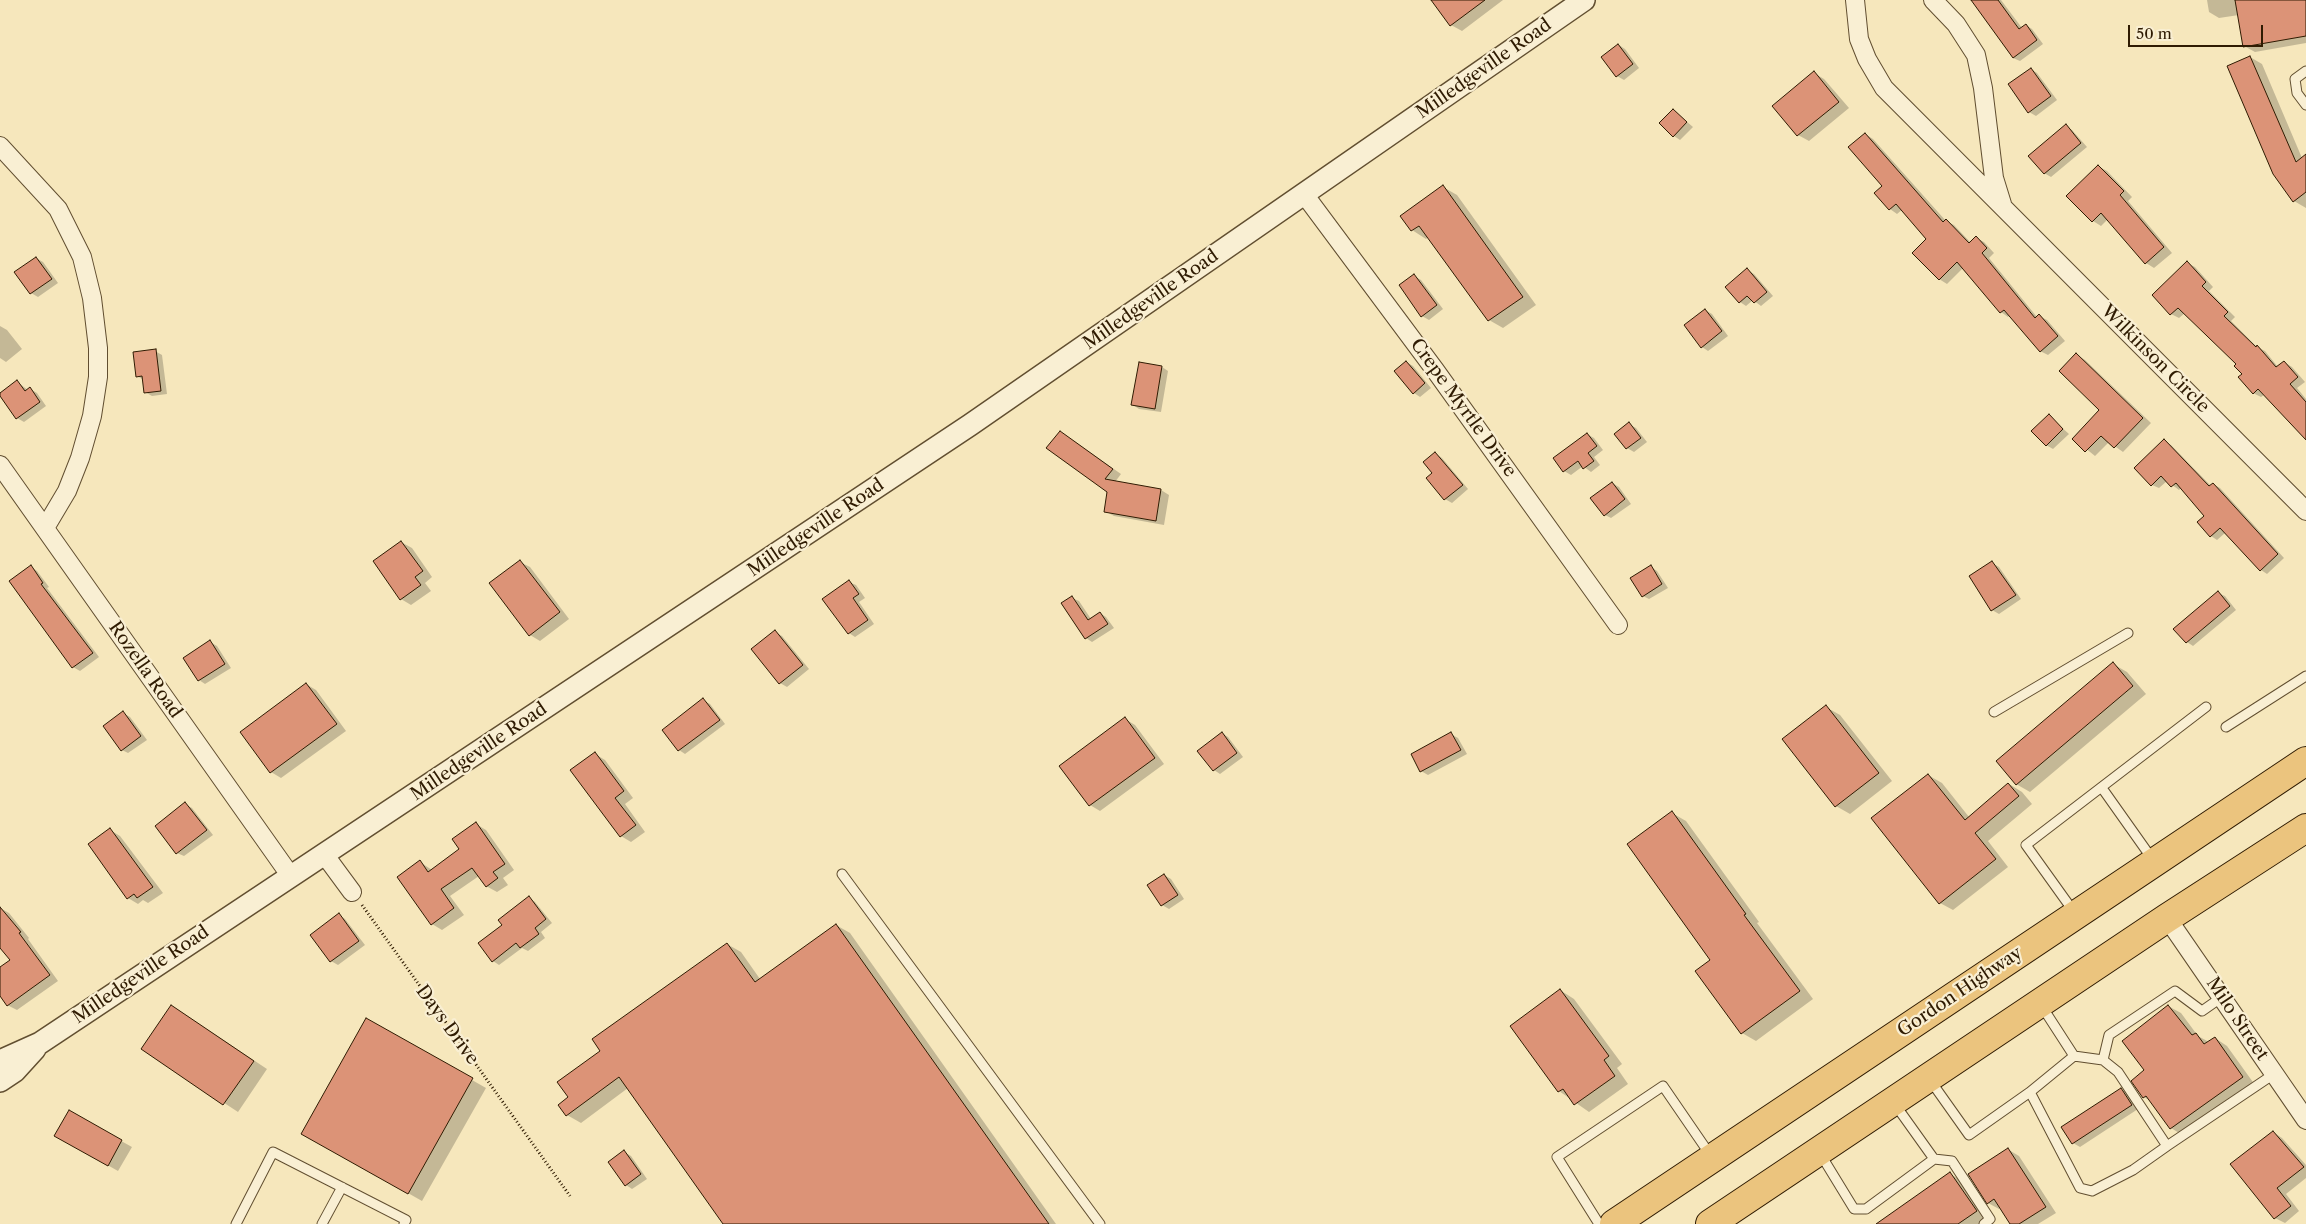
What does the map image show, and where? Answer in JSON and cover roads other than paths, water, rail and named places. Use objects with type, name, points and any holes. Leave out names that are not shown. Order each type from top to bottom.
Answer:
[{"type":"highway","name":"Gordon Highway","points":[[1614,1224],[2306,761]]},
{"type":"highway","points":[[1710,1224],[2306,828]]},
{"type":"street","name":"Milledgeville Road","points":[[0,1061],[40,1043],[290,875],[970,425],[1584,0]]},
{"type":"street","name":"Wilkinson Circle","points":[[1855,0],[1859,39],[1884,88],[2306,512]]},
{"type":"street","name":"Wilkinson Circle","points":[[1933,0],[1956,24],[1976,55],[1983,88],[1994,178],[2003,207]]},
{"type":"street","points":[[0,146],[58,209],[82,257],[92,298],[98,348],[98,377],[92,416],[80,458],[67,491],[45,528]]},
{"type":"street","name":"Crepe Myrtle Drive","points":[[1304,194],[1435,370],[1618,624]]},
{"type":"street","name":"Rozella Road","points":[[0,465],[290,875]]},
{"type":"street","points":[[324,854],[352,892]]},
{"type":"street","name":"Milo Street","points":[[2168,918],[2306,1120]]},
{"type":"street","name":"Milledgeville Road","points":[[0,1081],[15,1071],[40,1043]]},
{"type":"lane","points":[[2306,71],[2295,79],[2298,93],[2306,104]]},
{"type":"lane","points":[[1994,712],[2128,633]]},
{"type":"lane","points":[[2226,727],[2306,676]]},
{"type":"lane","points":[[2076,915],[2026,845],[2206,708]]},
{"type":"lane","points":[[2102,788],[2154,863]]},
{"type":"lane","points":[[842,874],[1100,1224]]},
{"type":"lane","points":[[2103,1060],[2109,1035],[2175,991],[2202,1010],[2222,997]]},
{"type":"lane","points":[[2040,1003],[2074,1056]]},
{"type":"lane","points":[[1928,1078],[1969,1135],[2030,1092],[2074,1056],[2103,1060],[2118,1072],[2167,1146]]},
{"type":"lane","points":[[2030,1092],[2080,1188],[2092,1191],[2134,1170],[2274,1074]]},
{"type":"lane","points":[[1599,1224],[1558,1157],[1663,1086],[1712,1158]]},
{"type":"lane","points":[[1893,1101],[1934,1159]]},
{"type":"lane","points":[[1818,1151],[1854,1209],[1866,1209],[1934,1159],[1952,1161],[1990,1219],[1984,1224]]},
{"type":"lane","points":[[236,1224],[273,1152],[406,1220],[404,1224]]},
{"type":"lane","points":[[322,1224],[342,1187]]}]
